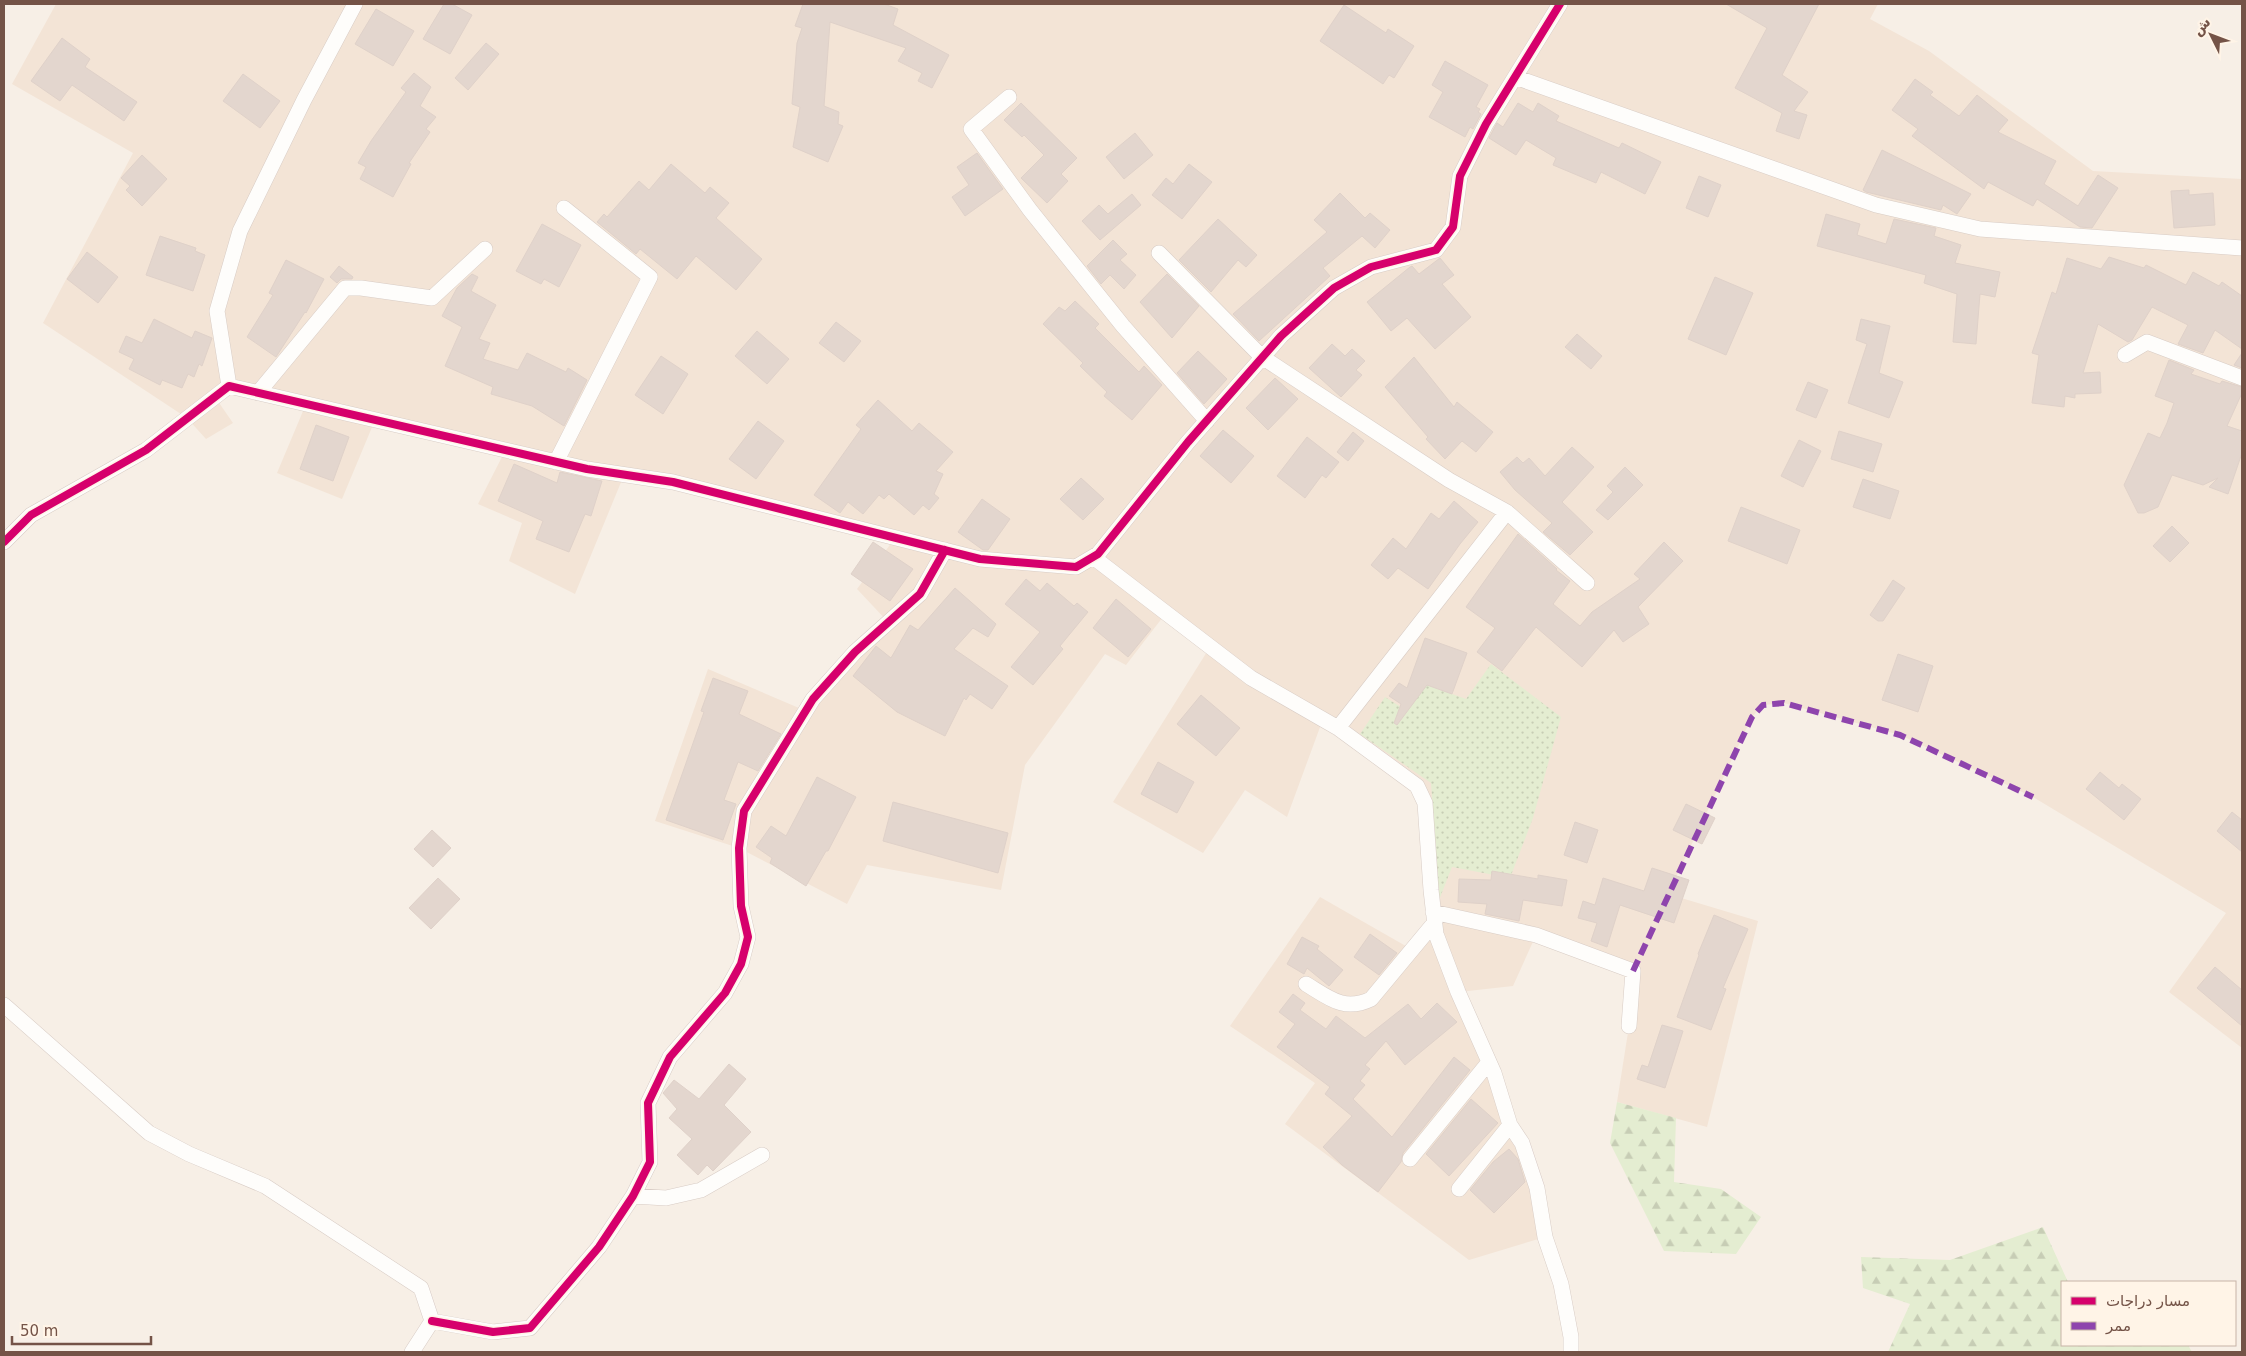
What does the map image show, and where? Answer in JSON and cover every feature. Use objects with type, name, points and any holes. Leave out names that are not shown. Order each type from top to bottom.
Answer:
[{"type":"street","points":[[229,386],[218,311],[240,231],[304,100],[355,4]]},
{"type":"street","points":[[229,386],[587,469],[672,482],[980,559],[1076,567],[1098,554],[1262,357],[1281,336],[1334,288],[1371,267],[1436,250],[1453,227],[1460,176],[1486,124],[1560,4]]},
{"type":"street","points":[[1515,77],[1876,205],[1980,229],[2242,248]]},
{"type":"street","points":[[1009,97],[971,129],[1030,210],[1111,310],[1207,421]]},
{"type":"street","points":[[556,462],[650,277],[564,208]]},
{"type":"street","points":[[258,393],[345,288],[361,288],[432,298],[485,249]]},
{"type":"street","points":[[1159,253],[1262,357],[1449,480],[1507,512],[1587,583]]},
{"type":"street","points":[[2125,355],[2147,342],[2242,378]]},
{"type":"street","points":[[4,542],[30,515],[146,450],[229,386]]},
{"type":"street","points":[[1338,728],[1507,512]]},
{"type":"street","points":[[432,1321],[493,1332],[530,1328],[599,1247],[634,1196],[650,1162],[648,1103],[670,1057],[725,993],[742,964],[748,937],[742,906],[739,848],[744,811],[813,699],[855,652],[920,594],[945,550]]},
{"type":"street","points":[[1093,557],[1252,678],[1338,728],[1417,786],[1425,803],[1434,917],[1439,943],[1494,1073],[1510,1125],[1522,1143],[1537,1188],[1545,1236],[1561,1284],[1571,1337],[1571,1352]]},
{"type":"street","points":[[1306,984],[1338,1004],[1362,1003],[1371,998],[1434,917]]},
{"type":"street","points":[[1434,917],[1536,935],[1633,971],[1629,1026]]},
{"type":"street","points":[[4,1005],[149,1133],[189,1154],[266,1186],[420,1288],[432,1321]]},
{"type":"street","points":[[1410,1159],[1488,1062]]},
{"type":"street","points":[[1459,1189],[1510,1125]]},
{"type":"street","points":[[634,1196],[666,1198],[701,1190],[762,1154]]},
{"type":"street","points":[[412,1352],[432,1321]]},
{"type":"shaded area","points":[[56,4],[1878,4],[1870,19],[1929,51],[2093,171],[2242,179],[2242,1048],[2169,992],[2226,913],[2033,797],[1900,735],[1784,703],[1763,705],[1752,717],[1668,894],[1758,921],[1707,1127],[1617,1102],[1629,1026],[1633,971],[1536,935],[1513,986],[1459,992],[1489,1062],[1545,1237],[1469,1260],[1285,1124],[1315,1083],[1230,1026],[1320,897],[1411,949],[1434,922],[1417,786],[1323,719],[1287,817],[1245,790],[1203,853],[1113,802],[1210,647],[1166,613],[1126,665],[1105,654],[1025,765],[1001,890],[867,865],[847,904],[739,848],[655,821],[708,669],[806,711],[888,622],[857,589],[895,538],[624,475],[575,594],[509,561],[522,523],[478,504],[505,451],[375,420],[342,499],[277,473],[306,404],[229,386],[215,397],[233,423],[206,439],[187,418],[43,323],[133,153],[12,84]]},
{"type":"green space","points":[[1491,664],[1561,717],[1533,818],[1510,878],[1452,867],[1439,900],[1431,783],[1360,734],[1385,697],[1404,709],[1424,684],[1466,699]]},
{"type":"green space","points":[[1617,1102],[1676,1118],[1674,1182],[1721,1189],[1761,1217],[1736,1254],[1664,1251],[1610,1143]]},
{"type":"green space","points":[[2043,1227],[2068,1281],[2061,1281],[2061,1346],[2189,1346],[2192,1352],[1888,1352],[1910,1304],[1863,1288],[1861,1257],[1950,1260]]},
{"type":"building","points":[[444,4],[452,4],[472,15],[450,54],[423,39]]},
{"type":"building","points":[[803,4],[884,4],[898,9],[893,25],[949,55],[932,88],[918,81],[922,73],[898,61],[906,48],[830,22],[824,106],[839,112],[838,124],[843,126],[828,162],[793,147],[800,107],[792,104],[797,43],[802,28],[795,26]]},
{"type":"building","points":[[1726,4],[1819,4],[1782,75],[1808,92],[1794,111],[1807,115],[1799,139],[1776,131],[1782,113],[1735,88],[1767,28]]},
{"type":"building","points":[[1344,5],[1386,33],[1388,29],[1414,46],[1394,78],[1389,75],[1383,84],[1320,41]]},
{"type":"building","points":[[376,9],[414,31],[393,66],[355,44]]},
{"type":"building","points":[[62,38],[90,59],[85,67],[137,102],[124,121],[72,85],[60,101],[31,81]]},
{"type":"building","points":[[486,43],[499,54],[468,90],[455,78]]},
{"type":"building","points":[[1445,61],[1488,85],[1476,107],[1480,109],[1478,112],[1481,114],[1473,129],[1470,127],[1465,137],[1429,117],[1443,92],[1432,85]]},
{"type":"building","points":[[414,73],[431,87],[420,106],[436,117],[426,129],[430,132],[409,163],[411,164],[393,197],[360,179],[366,167],[358,163],[371,141],[406,92],[401,88]]},
{"type":"building","points":[[243,74],[280,101],[260,128],[223,101]]},
{"type":"building","points":[[1915,79],[1933,92],[1930,95],[1959,116],[1977,95],[2008,120],[1998,132],[2056,161],[2044,184],[2078,206],[2098,175],[2118,188],[2092,228],[2080,227],[2037,199],[2033,206],[1988,182],[1984,189],[1912,136],[1918,129],[1892,110]]},
{"type":"building","points":[[1021,103],[1077,158],[1061,174],[1068,181],[1047,203],[1021,178],[1044,155],[1024,135],[1022,137],[1004,120]]},
{"type":"building","points":[[1518,103],[1533,112],[1538,103],[1559,116],[1556,121],[1619,148],[1622,143],[1661,162],[1645,194],[1601,172],[1596,183],[1553,165],[1556,158],[1526,140],[1516,155],[1489,138],[1497,123],[1503,127]]},
{"type":"building","points":[[1135,133],[1153,155],[1124,179],[1106,157]]},
{"type":"building","points":[[1882,150],[1971,194],[1957,214],[1943,205],[1941,210],[1866,192],[1863,190]]},
{"type":"building","points":[[977,153],[1003,189],[965,216],[952,197],[969,185],[957,167]]},
{"type":"building","points":[[142,155],[167,179],[142,206],[126,190],[130,186],[121,178]]},
{"type":"building","points":[[671,164],[705,193],[710,187],[729,203],[716,218],[762,259],[736,290],[696,256],[677,279],[640,249],[636,254],[597,222],[604,214],[607,217],[639,181],[649,190]]},
{"type":"building","points":[[1189,164],[1212,182],[1182,219],[1152,195],[1166,178],[1173,184]]},
{"type":"building","points":[[1699,176],[1721,185],[1708,217],[1686,208]]},
{"type":"building","points":[[2189,190],[2189,195],[2213,193],[2215,225],[2174,228],[2171,191]]},
{"type":"building","points":[[1340,193],[1365,218],[1370,213],[1390,230],[1375,248],[1362,236],[1323,268],[1330,276],[1259,341],[1233,314],[1327,232],[1314,220]]},
{"type":"building","points":[[1132,194],[1141,205],[1100,240],[1082,221],[1099,205],[1108,214]]},
{"type":"building","points":[[1826,214],[1860,224],[1857,235],[1886,244],[1894,219],[1936,228],[1934,236],[1961,245],[1955,263],[2000,272],[1995,297],[1980,294],[1976,344],[1953,342],[1957,294],[1924,283],[1926,275],[1817,246]]},
{"type":"building","points":[[1218,219],[1257,255],[1246,267],[1238,260],[1211,292],[1179,260]]},
{"type":"building","points":[[542,224],[581,245],[559,287],[544,279],[541,284],[516,271]]},
{"type":"building","points":[[160,236],[196,248],[195,251],[205,255],[193,291],[146,275]]},
{"type":"building","points":[[1113,240],[1127,254],[1120,260],[1136,275],[1124,289],[1110,275],[1101,284],[1087,266]]},
{"type":"building","points":[[87,252],[118,277],[98,303],[67,279]]},
{"type":"building","points":[[2109,257],[2144,268],[2146,265],[2186,285],[2193,272],[2219,286],[2222,282],[2242,296],[2242,349],[2215,330],[2203,353],[2178,344],[2188,325],[2152,307],[2132,340],[2128,342],[2098,324],[2083,373],[2100,372],[2101,393],[2075,394],[2075,398],[2065,396],[2064,407],[2032,403],[2039,355],[2032,353],[2052,292],[2056,294],[2067,258],[2101,269]]},
{"type":"building","points":[[1440,258],[1454,275],[1442,284],[1471,317],[1435,349],[1407,318],[1391,331],[1367,302],[1410,267],[1412,266],[1419,274]]},
{"type":"building","points":[[286,260],[324,279],[306,313],[276,357],[247,337],[273,295],[269,293]]},
{"type":"building","points":[[339,266],[353,277],[352,279],[341,279],[337,283],[330,277]]},
{"type":"building","points":[[472,274],[478,277],[471,291],[496,305],[479,339],[490,343],[483,359],[518,370],[527,353],[566,372],[568,368],[587,380],[564,426],[532,406],[491,394],[493,387],[445,366],[462,327],[442,316],[457,288]]},
{"type":"building","points":[[1167,274],[1199,306],[1172,338],[1140,302]]},
{"type":"building","points":[[1715,277],[1753,293],[1726,355],[1688,339]]},
{"type":"building","points":[[1075,301],[1099,324],[1095,328],[1139,372],[1144,366],[1162,385],[1132,420],[1104,396],[1107,392],[1080,366],[1083,363],[1043,324],[1059,307],[1065,311]]},
{"type":"building","points":[[154,319],[192,338],[195,331],[212,338],[202,366],[199,364],[194,377],[188,374],[182,388],[162,380],[160,385],[129,369],[134,359],[119,352],[126,336],[142,343]]},
{"type":"building","points":[[1861,319],[1890,326],[1879,373],[1903,382],[1889,418],[1848,403],[1867,344],[1856,340]]},
{"type":"building","points":[[836,322],[861,341],[844,362],[819,343]]},
{"type":"building","points":[[757,331],[789,359],[767,384],[735,356]]},
{"type":"building","points":[[1577,334],[1602,356],[1591,369],[1565,347]]},
{"type":"building","points":[[1332,344],[1345,356],[1352,349],[1365,361],[1356,370],[1362,375],[1341,397],[1309,368]]},
{"type":"building","points":[[1198,351],[1227,379],[1204,404],[1177,373]]},
{"type":"building","points":[[2242,353],[2242,368],[2234,365]]},
{"type":"building","points":[[661,356],[688,374],[663,414],[635,395]]},
{"type":"building","points":[[1414,357],[1454,407],[1457,402],[1493,432],[1476,452],[1462,441],[1445,459],[1426,439],[1428,437],[1385,387]]},
{"type":"building","points":[[2169,360],[2194,370],[2191,374],[2220,384],[2222,381],[2242,387],[2242,393],[2227,426],[2242,431],[2242,453],[2228,494],[2209,487],[2218,478],[2203,485],[2172,475],[2158,507],[2144,513],[2138,513],[2124,485],[2148,433],[2160,438],[2167,423],[2174,403],[2155,396]]},
{"type":"building","points":[[1275,378],[1298,399],[1268,430],[1246,408]]},
{"type":"building","points":[[1808,382],[1828,390],[1816,418],[1796,410]]},
{"type":"building","points":[[878,400],[912,431],[919,423],[953,452],[936,471],[943,474],[934,494],[939,498],[929,510],[923,505],[914,515],[889,494],[884,499],[879,495],[863,514],[848,502],[840,513],[814,495],[861,429],[856,425]]},
{"type":"building","points":[[758,421],[784,441],[756,479],[729,459]]},
{"type":"building","points":[[316,425],[349,437],[333,481],[300,469]]},
{"type":"building","points":[[1223,430],[1254,456],[1231,483],[1200,456]]},
{"type":"building","points":[[1839,431],[1882,444],[1873,472],[1831,459]]},
{"type":"building","points":[[1353,432],[1364,441],[1348,461],[1337,452]]},
{"type":"building","points":[[1307,437],[1339,462],[1326,478],[1322,475],[1305,498],[1277,476]]},
{"type":"building","points":[[1799,440],[1821,451],[1803,487],[1781,476]]},
{"type":"building","points":[[1572,447],[1594,467],[1562,502],[1593,532],[1570,555],[1543,532],[1552,523],[1515,490],[1500,472],[1517,457],[1523,463],[1529,458],[1545,476]]},
{"type":"building","points":[[514,464],[557,483],[560,472],[602,481],[591,516],[585,514],[569,552],[536,539],[543,521],[498,501]]},
{"type":"building","points":[[1625,467],[1643,485],[1608,520],[1596,510],[1613,492],[1607,486]]},
{"type":"building","points":[[1081,478],[1104,499],[1083,520],[1060,499]]},
{"type":"building","points":[[1863,479],[1899,491],[1890,519],[1853,507]]},
{"type":"building","points":[[982,499],[1010,519],[988,550],[983,550],[958,532]]},
{"type":"building","points":[[1454,501],[1478,522],[1428,589],[1398,568],[1388,579],[1371,565],[1393,538],[1406,549],[1431,513],[1439,519]]},
{"type":"building","points":[[1741,507],[1800,530],[1787,564],[1728,541]]},
{"type":"building","points":[[2172,526],[2189,543],[2170,562],[2153,546]]},
{"type":"building","points":[[1518,534],[1570,581],[1553,604],[1580,626],[1592,612],[1640,579],[1634,574],[1664,542],[1683,561],[1638,607],[1649,624],[1623,642],[1614,630],[1582,667],[1536,627],[1502,671],[1477,652],[1495,628],[1466,607]]},
{"type":"building","points":[[873,542],[913,569],[890,601],[851,574]]},
{"type":"building","points":[[1026,579],[1040,591],[1047,583],[1074,606],[1077,603],[1088,612],[1060,646],[1063,649],[1033,685],[1011,667],[1040,632],[1005,604]]},
{"type":"building","points":[[1893,580],[1905,588],[1883,621],[1878,621],[1870,615]]},
{"type":"building","points":[[955,588],[996,624],[988,637],[973,628],[954,649],[1008,686],[992,709],[970,694],[966,700],[964,698],[945,736],[897,712],[853,676],[876,646],[891,658],[910,625],[918,630]]},
{"type":"building","points":[[1116,599],[1151,629],[1128,657],[1093,628]]},
{"type":"building","points":[[1425,638],[1467,653],[1452,694],[1427,685],[1397,725],[1394,723],[1401,704],[1389,696],[1399,683],[1407,688]]},
{"type":"building","points":[[1898,654],[1933,666],[1918,712],[1882,700]]},
{"type":"building","points":[[713,678],[748,691],[739,714],[781,734],[758,771],[738,762],[724,800],[736,804],[723,840],[666,820],[704,712],[701,711]]},
{"type":"building","points":[[1201,695],[1240,728],[1216,756],[1177,724]]},
{"type":"building","points":[[1158,762],[1194,782],[1177,813],[1141,794]]},
{"type":"building","points":[[2100,772],[2119,788],[2122,784],[2141,799],[2124,820],[2086,789]]},
{"type":"building","points":[[817,777],[856,797],[828,851],[826,851],[806,886],[770,863],[772,858],[756,847],[771,826],[786,836]]},
{"type":"building","points":[[893,802],[1008,833],[998,873],[883,841]]},
{"type":"building","points":[[1686,804],[1715,818],[1702,844],[1673,830]]},
{"type":"building","points":[[2232,812],[2242,820],[2242,852],[2217,831]]},
{"type":"building","points":[[1575,822],[1598,830],[1587,863],[1564,855]]},
{"type":"building","points":[[432,830],[451,848],[433,867],[414,849]]},
{"type":"building","points":[[1652,868],[1689,880],[1674,923],[1620,905],[1607,947],[1591,941],[1597,923],[1578,918],[1583,901],[1595,905],[1603,878],[1644,891]]},
{"type":"building","points":[[1492,871],[1538,879],[1538,875],[1567,880],[1562,906],[1523,900],[1519,921],[1485,914],[1487,904],[1458,902],[1459,879],[1491,880]]},
{"type":"building","points":[[438,878],[460,899],[431,929],[409,908]]},
{"type":"building","points":[[1714,915],[1748,929],[1723,988],[1726,989],[1711,1030],[1677,1017],[1698,954]]},
{"type":"building","points":[[1370,934],[1397,953],[1379,975],[1354,957]]},
{"type":"building","points":[[1302,937],[1319,946],[1317,949],[1343,970],[1329,986],[1307,968],[1304,974],[1287,964]]},
{"type":"building","points":[[2215,967],[2242,990],[2242,1026],[2197,988]]},
{"type":"building","points":[[1293,994],[1305,1003],[1300,1010],[1326,1029],[1336,1016],[1365,1038],[1408,1004],[1421,1019],[1437,1003],[1457,1022],[1405,1065],[1386,1041],[1365,1065],[1370,1069],[1360,1081],[1365,1085],[1353,1099],[1392,1137],[1454,1057],[1470,1070],[1403,1153],[1401,1162],[1378,1192],[1342,1165],[1323,1147],[1352,1116],[1325,1094],[1330,1087],[1277,1047],[1295,1024],[1279,1012]]},
{"type":"building","points":[[1662,1025],[1683,1031],[1665,1088],[1637,1079],[1642,1065],[1648,1067]]},
{"type":"building","points":[[729,1064],[746,1079],[724,1105],[751,1132],[713,1171],[707,1165],[698,1175],[677,1155],[692,1139],[669,1118],[677,1109],[663,1093],[674,1080],[699,1099]]},
{"type":"building","points":[[1471,1099],[1498,1123],[1449,1176],[1426,1154]]},
{"type":"building","points":[[1509,1149],[1518,1159],[1525,1182],[1494,1213],[1470,1190],[1493,1162]]},
{"type":"marked path","points":[[1633,971],[1752,717],[1763,705],[1784,703],[1900,735],[2033,797]]},
{"type":"cycle path","points":[[4,542],[31,515],[146,450],[229,386],[587,469],[673,482],[980,559],[1076,567],[1098,554],[1188,442],[1281,336],[1334,288],[1371,267],[1436,250],[1453,227],[1460,176],[1486,124],[1560,4]]},
{"type":"cycle path","points":[[432,1321],[493,1332],[530,1328],[599,1247],[633,1196],[650,1162],[648,1103],[670,1057],[725,993],[741,964],[748,937],[741,906],[739,848],[744,811],[813,699],[855,652],[920,594],[945,550]]}]
